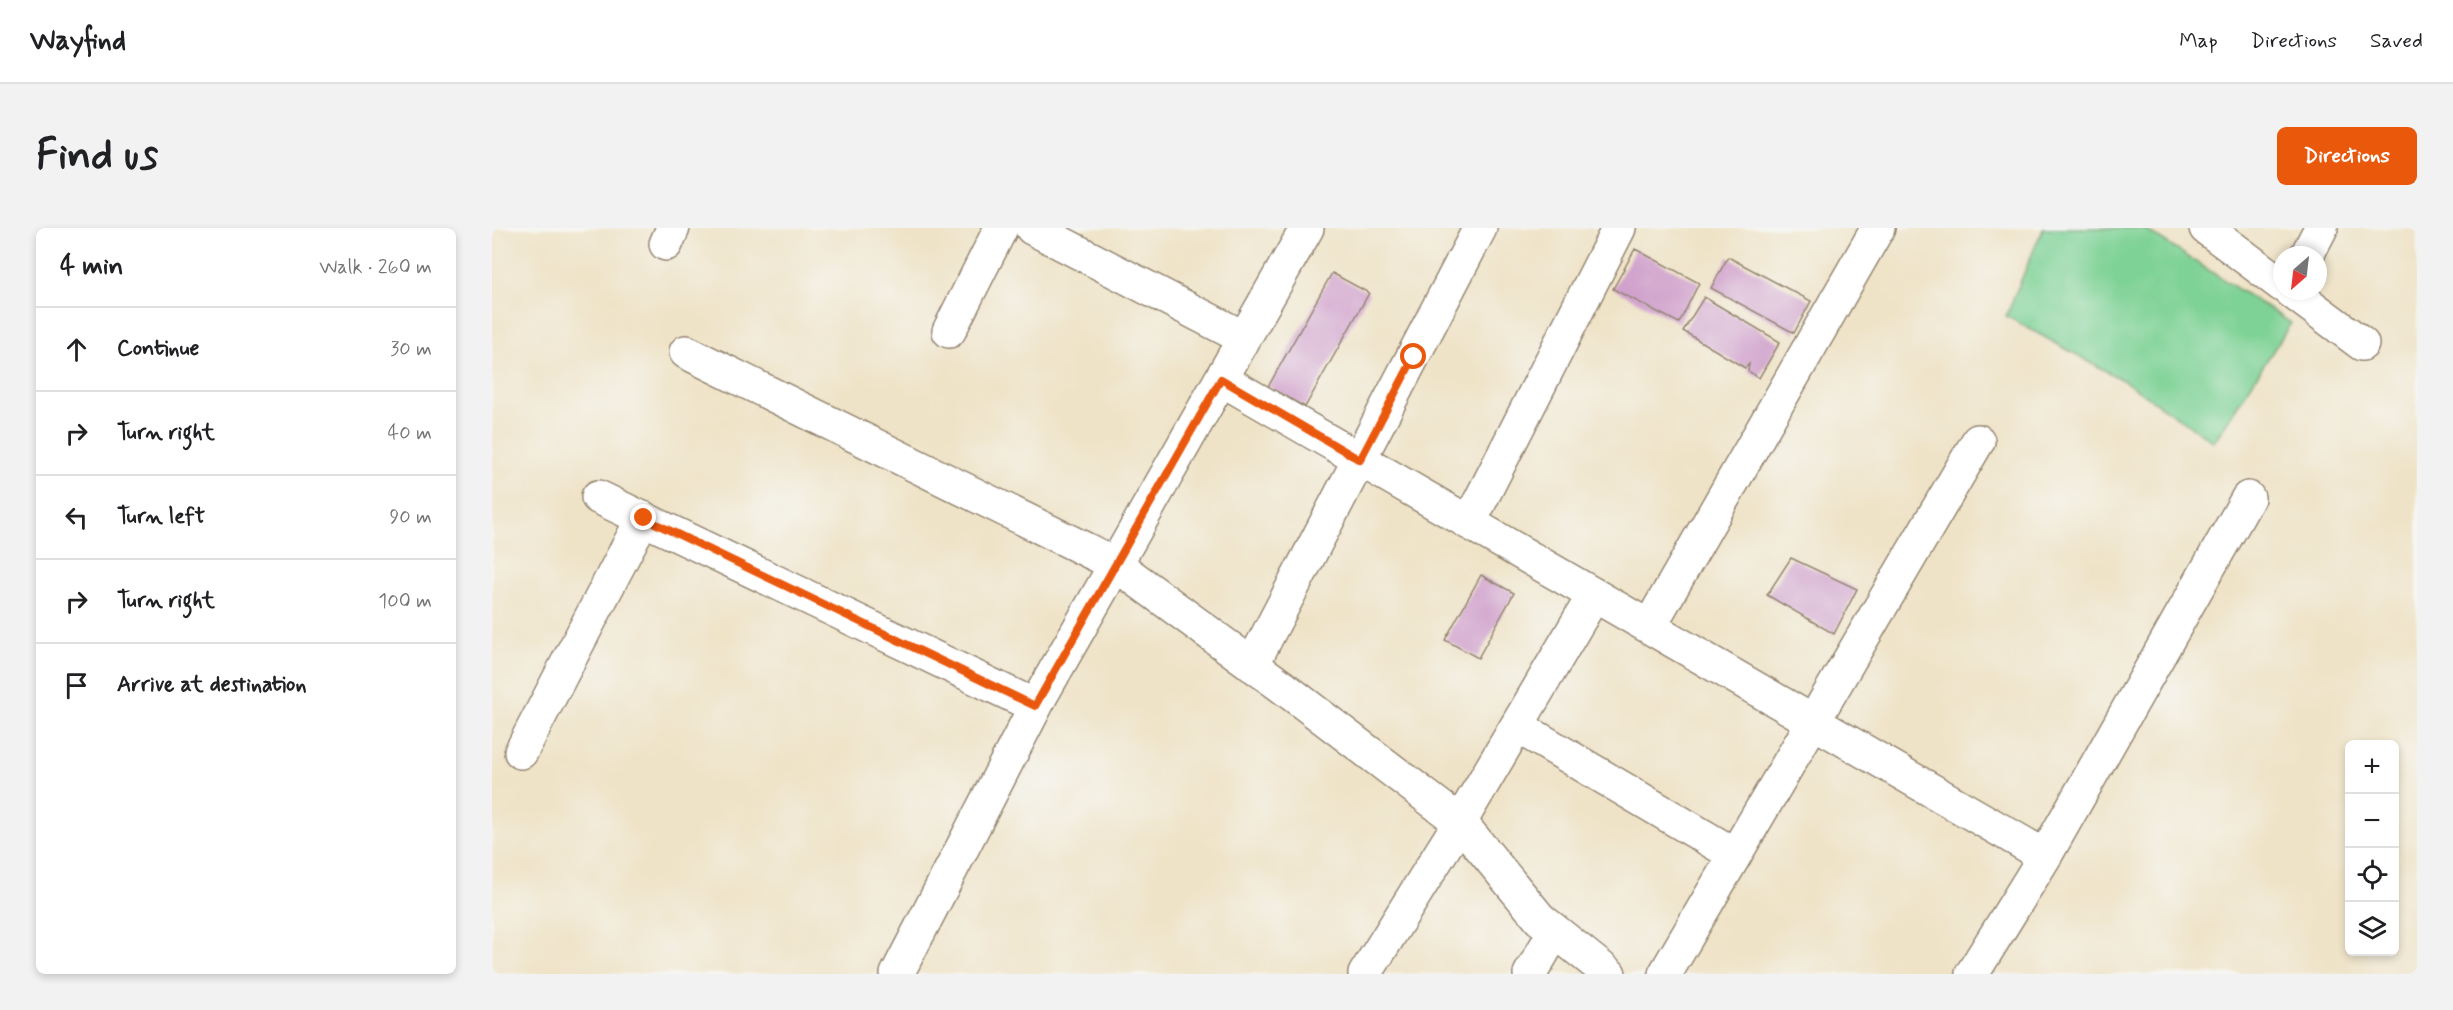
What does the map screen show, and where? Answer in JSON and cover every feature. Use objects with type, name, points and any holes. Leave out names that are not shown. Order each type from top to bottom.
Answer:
[{"type":"street","points":[[949,331],[1001,228]]},
{"type":"street","points":[[1032,228],[1244,338]]},
{"type":"street","points":[[897,974],[1035,706],[1307,228]]},
{"type":"street","points":[[1252,664],[1480,228]]},
{"type":"street","points":[[1649,627],[1878,228]]},
{"type":"street","points":[[2206,228],[2273,278]]},
{"type":"street","points":[[2312,246],[2321,228]]},
{"type":"street","points":[[1469,523],[1612,231]]},
{"type":"street","points":[[2303,300],[2362,344]]},
{"type":"street","points":[[686,352],[1115,564],[1252,664],[1460,822],[1540,919],[1609,974]]},
{"type":"street","points":[[1221,379],[2044,856]]},
{"type":"street","points":[[1665,974],[1978,441]]},
{"type":"street","points":[[598,497],[1035,706]]},
{"type":"street","points":[[1972,974],[2044,856],[2248,498]]},
{"type":"street","points":[[521,752],[644,518]]},
{"type":"street","points":[[1365,974],[1460,822],[1594,595]]},
{"type":"street","points":[[1517,726],[1735,855]]},
{"type":"street","points":[[1530,974],[1556,931]]},
{"type":"green space","points":[[2043,228],[2143,228],[2291,323],[2214,442],[2124,381],[2006,316]]},
{"type":"building","points":[[1635,249],[1699,283],[1679,323],[1613,289]]},
{"type":"building","points":[[1728,257],[1811,301],[1794,333],[1711,288]]},
{"type":"building","points":[[1332,273],[1369,293],[1305,407],[1268,387]]},
{"type":"building","points":[[1704,297],[1780,342],[1759,378],[1748,371],[1749,364],[1745,368],[1683,331]]},
{"type":"building","points":[[1791,558],[1857,589],[1834,634],[1767,595]]},
{"type":"building","points":[[1481,575],[1514,593],[1478,658],[1445,640]]},
{"type":"route","points":[[644,518],[1035,706],[1221,379],[1360,460],[1414,357]]}]
